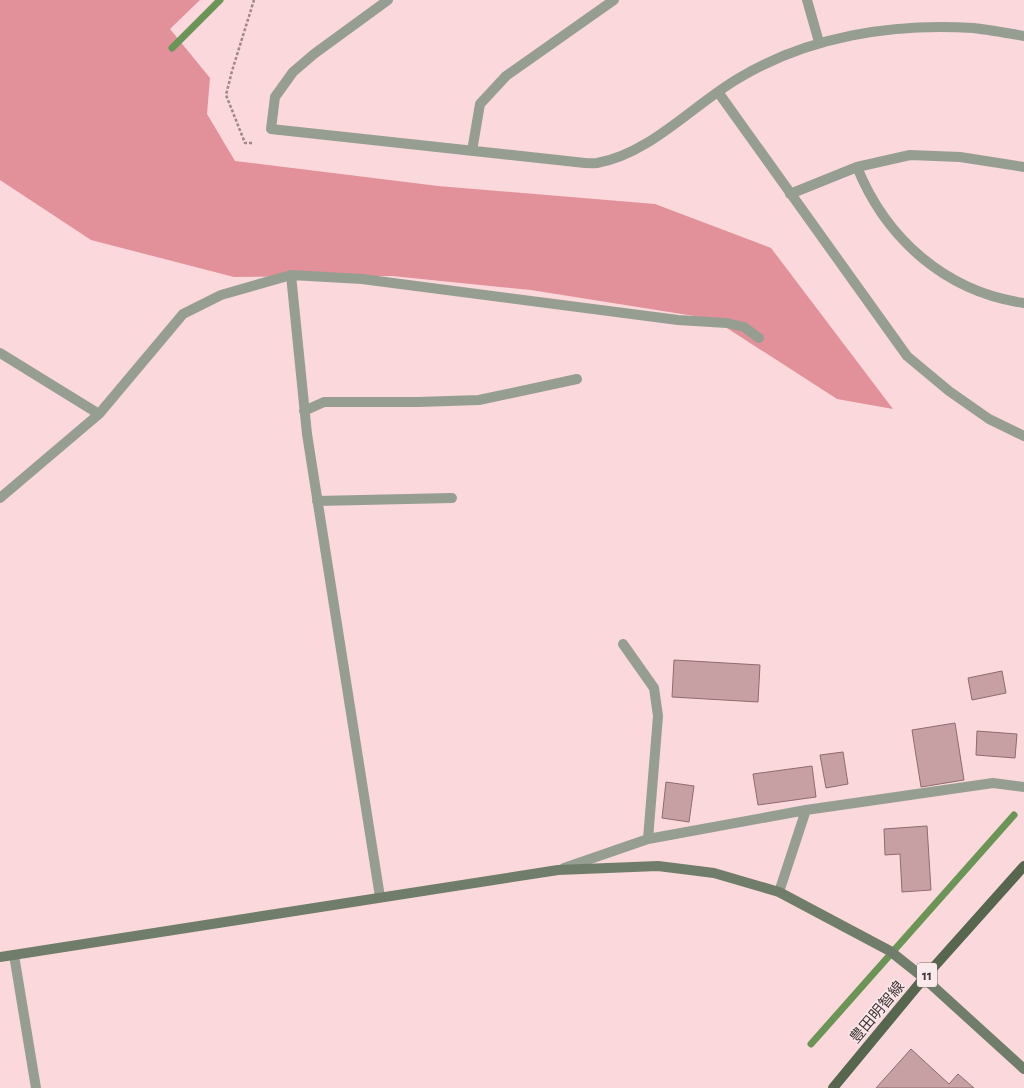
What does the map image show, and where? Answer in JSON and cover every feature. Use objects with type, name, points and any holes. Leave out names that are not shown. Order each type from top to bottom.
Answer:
[{"type":"main road","name":"豊田明智線","points":[[833,1088],[924,978],[1024,866]]},
{"type":"street","points":[[388,0],[314,54],[293,72],[275,97],[270,129],[596,163],[612,159],[631,151],[655,138],[739,77],[819,42],[880,31],[930,28],[974,28],[1024,36]]},
{"type":"street","points":[[472,151],[480,104],[506,76],[614,0]]},
{"type":"street","points":[[807,0],[819,42]]},
{"type":"street","points":[[718,92],[907,356],[948,391],[988,419],[1024,436]]},
{"type":"street","points":[[790,194],[857,167],[910,155],[960,157],[1024,167]]},
{"type":"street","points":[[857,167],[865,187],[887,222],[916,254],[947,276],[981,293],[1024,303]]},
{"type":"street","points":[[0,498],[99,414],[183,314],[221,295],[291,275],[362,279],[678,320],[727,323],[744,327],[759,338]]},
{"type":"street","points":[[291,275],[304,411],[380,897]]},
{"type":"street","points":[[0,353],[99,414]]},
{"type":"street","points":[[304,411],[324,402],[418,402],[479,400],[577,379]]},
{"type":"street","points":[[318,501],[452,498]]},
{"type":"street","points":[[623,644],[654,688],[658,716],[648,839]]},
{"type":"street","points":[[558,870],[648,839],[806,810],[993,783],[1024,787]]},
{"type":"street","points":[[779,892],[806,810]]},
{"type":"street","points":[[0,957],[558,870],[658,866],[714,873],[779,892],[890,951],[924,978],[1024,1069]]},
{"type":"street","points":[[14,955],[36,1088]]},
{"type":"path","points":[[252,143],[245,143],[226,95],[254,0]]},
{"type":"shaded area","points":[[0,0],[200,0],[170,29],[210,78],[207,114],[235,161],[438,186],[655,204],[771,248],[893,409],[837,399],[713,319],[531,290],[392,276],[234,277],[91,240],[0,180]]},
{"type":"building","points":[[674,660],[760,665],[758,702],[672,697]]},
{"type":"building","points":[[1002,671],[1006,693],[972,700],[968,678]]},
{"type":"building","points":[[955,723],[964,780],[921,787],[912,730]]},
{"type":"building","points":[[977,731],[1017,734],[1015,758],[976,755]]},
{"type":"building","points":[[843,752],[848,784],[826,788],[820,755]]},
{"type":"building","points":[[812,766],[816,797],[758,805],[753,774]]},
{"type":"building","points":[[666,782],[694,786],[689,822],[662,818]]},
{"type":"building","points":[[927,826],[931,890],[902,892],[900,854],[885,855],[884,829]]},
{"type":"building","points":[[911,1049],[949,1084],[958,1074],[974,1088],[876,1088]]},
{"type":"waterway","points":[[172,48],[220,0]]},
{"type":"waterway","points":[[811,1044],[1014,815]]}]
